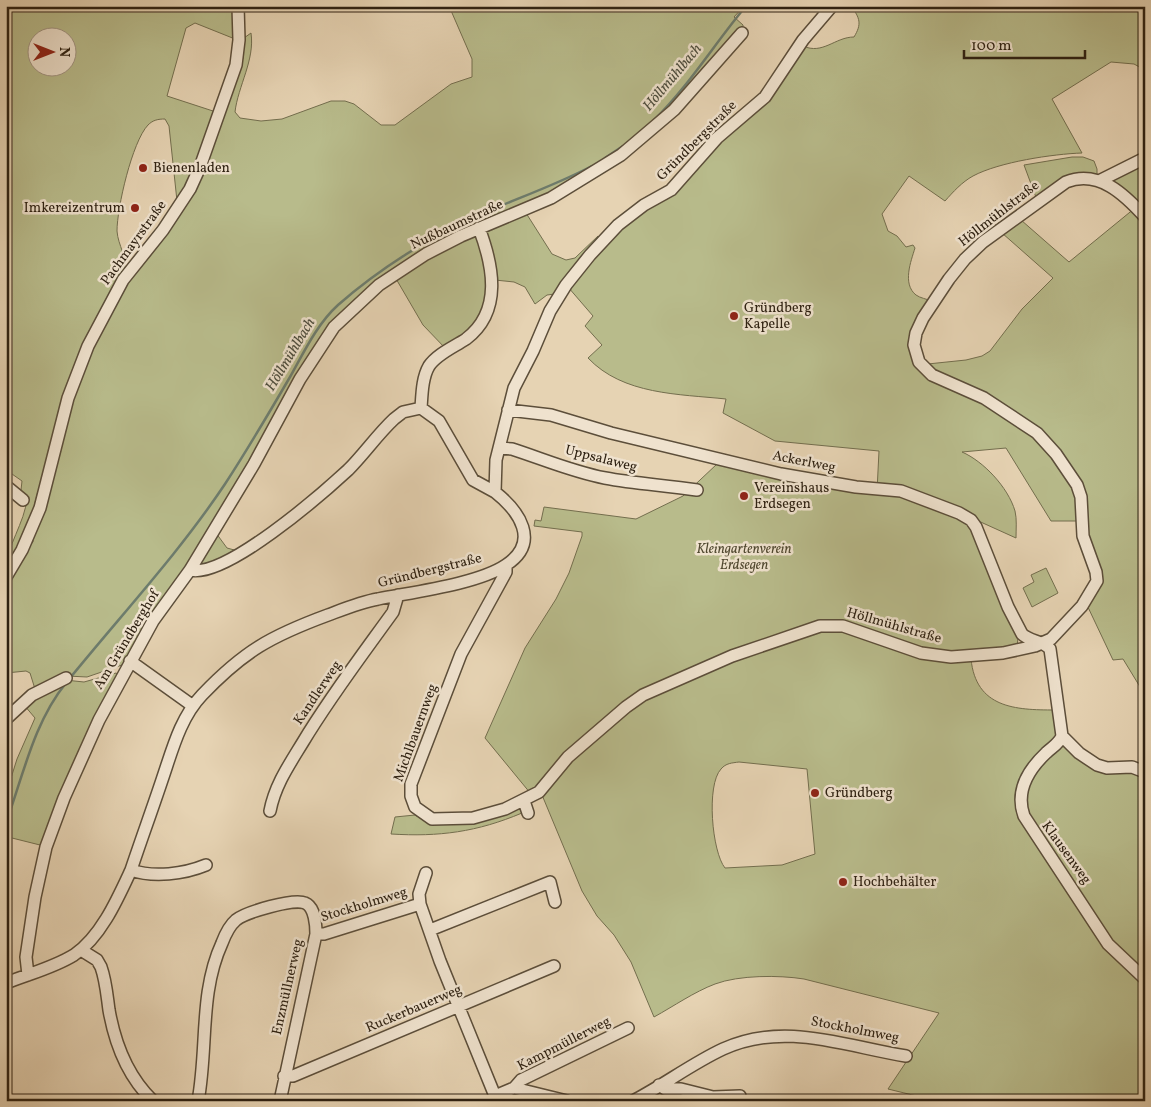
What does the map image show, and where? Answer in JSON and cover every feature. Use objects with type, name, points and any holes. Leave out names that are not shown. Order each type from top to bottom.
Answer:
[{"type":"street","name":"Pachmayrstraße","points":[[6,577],[22,550],[38,514],[68,398],[88,346],[123,280],[176,211],[200,167],[236,65],[239,45],[238,6]]},
{"type":"street","name":"Gründbergstraße","points":[[495,492],[495,469],[499,448],[517,380],[533,351],[550,311],[577,271],[618,225],[644,205],[671,190],[718,138],[765,97],[803,40],[832,6]]},
{"type":"street","name":"Nußbaumstraße","points":[[190,570],[254,464],[300,379],[334,327],[363,298],[393,275],[426,254],[479,228],[551,198],[639,142],[674,110],[742,33]]},
{"type":"street","name":"Höllmühlstraße","points":[[1099,181],[1145,158]]},
{"type":"street","name":"Höllmühlstraße","points":[[524,801],[539,792],[568,757],[634,701],[721,660],[793,633],[820,626],[843,626],[921,652],[951,657],[979,656],[1044,644],[1067,624],[1094,590],[1097,582],[1095,568],[1082,536],[1081,497],[1077,485],[1056,454],[1026,425],[984,398],[944,382],[926,370],[917,357],[914,341],[919,326],[934,300],[956,269],[972,251],[1062,184],[1076,179],[1099,181],[1120,192],[1145,217]]},
{"type":"street","points":[[421,408],[424,380],[429,366],[438,357],[474,332],[485,316],[490,303],[493,288],[491,272],[479,228]]},
{"type":"street","points":[[190,570],[204,570],[260,542],[333,484],[394,419],[403,412],[421,408],[439,421],[471,477],[480,485],[495,492],[517,515],[524,528],[521,548],[506,565]]},
{"type":"street","name":"Ackerlweg","points":[[508,410],[551,415],[619,435],[781,474],[856,487],[901,492],[959,513],[971,520],[976,527],[1008,607],[1022,634]]},
{"type":"street","name":"Uppsalaweg","points":[[499,448],[512,450],[602,478],[657,487],[697,490]]},
{"type":"street","points":[[6,486],[23,500]]},
{"type":"street","name":"Gründbergstraße","points":[[6,983],[64,960],[81,950],[106,917],[131,870],[177,738],[193,706],[244,656],[270,638],[347,608],[457,583],[506,565]]},
{"type":"street","name":"Michlbauernweg","points":[[506,565],[506,572],[467,641],[454,670],[411,784],[410,792],[416,809],[434,819],[480,817],[524,801]]},
{"type":"street","name":"Am Gründberghof","points":[[28,975],[26,957],[31,922],[51,832],[92,734],[130,661],[163,605],[190,570]]},
{"type":"street","name":"Kandlerweg","points":[[270,811],[273,797],[286,771],[331,697],[393,612],[398,595]]},
{"type":"street","points":[[1021,649],[1022,634],[1044,644],[1050,649],[1062,736],[1079,753],[1097,766],[1107,768],[1132,767],[1145,772]]},
{"type":"street","points":[[130,661],[193,706]]},
{"type":"street","points":[[6,719],[32,695],[66,678]]},
{"type":"street","name":"Klausenweg","points":[[1062,736],[1057,744],[1037,762],[1025,782],[1020,800],[1024,816],[1030,828],[1087,908],[1104,937],[1145,979]]},
{"type":"street","points":[[524,801],[528,813]]},
{"type":"street","points":[[131,870],[181,873],[206,865]]},
{"type":"street","name":"Stockholmweg","points":[[426,873],[419,894],[420,904],[458,1006],[489,1098],[514,1088]]},
{"type":"street","points":[[430,930],[550,882],[555,902]]},
{"type":"street","name":"Enzmüllnerweg","points":[[198,1101],[203,1072],[207,986],[218,953],[230,927],[247,914],[290,902],[301,902],[308,904],[310,908],[315,921],[316,934],[280,1101]]},
{"type":"street","name":"Stockholmweg","points":[[316,934],[324,934],[420,904]]},
{"type":"street","points":[[81,950],[97,960],[101,968],[118,1047],[131,1074],[152,1101]]},
{"type":"street","name":"Ruckerbauerweg","points":[[284,1076],[293,1076],[554,966]]},
{"type":"street","name":"Kampmüllerweg","points":[[514,1088],[521,1080],[628,1028]]},
{"type":"street","name":"Stockholmweg","points":[[633,1101],[723,1049],[764,1037],[812,1036],[906,1056]]},
{"type":"street","points":[[659,1085],[665,1089],[681,1089],[713,1097],[740,1096]]},
{"type":"street","points":[[514,1088],[567,1101]]},
{"type":"green space","points":[[6,6],[234,6],[235,39],[195,23],[186,28],[167,96],[216,112],[192,175],[236,78],[243,58],[244,38],[251,33],[251,53],[235,112],[240,118],[261,121],[282,119],[331,101],[345,101],[354,104],[381,125],[395,125],[451,84],[472,77],[472,59],[449,6],[744,6],[734,17],[743,25],[743,29],[643,134],[565,187],[482,224],[346,309],[125,664],[87,677],[67,676],[35,689],[30,673],[26,671],[6,673],[6,582],[25,551],[33,542],[33,534],[46,492],[38,491],[30,523],[6,571],[9,553],[26,507],[27,498],[21,490],[22,481],[12,474],[6,480]],"holes":[[[162,119],[165,119],[169,126],[177,201],[192,175],[167,230],[124,272],[125,261],[117,231],[126,176],[142,133],[152,122]]]},
{"type":"green space","name":"Kleingartenverein Erdsegen","points":[[851,6],[1145,6],[1145,70],[1134,64],[1111,62],[1052,99],[1082,153],[1026,160],[984,171],[965,181],[945,201],[909,176],[882,214],[888,231],[897,236],[906,247],[913,245],[915,248],[909,272],[909,285],[916,295],[931,301],[917,323],[918,365],[966,360],[982,356],[990,351],[1022,309],[1053,278],[1002,233],[1021,220],[1069,262],[1135,208],[1145,219],[1145,695],[1123,659],[1113,660],[1086,603],[1094,593],[1075,485],[1079,521],[1051,521],[1006,448],[962,452],[986,468],[994,476],[1007,493],[1015,511],[1016,538],[974,519],[1018,637],[1017,648],[951,656],[835,623],[643,694],[531,794],[485,738],[525,648],[556,599],[569,573],[582,536],[582,532],[534,526],[535,520],[541,521],[544,507],[636,519],[683,496],[717,464],[877,491],[879,451],[775,441],[723,413],[726,399],[652,391],[618,379],[602,370],[588,358],[602,345],[585,326],[593,316],[568,287],[603,246],[735,125],[803,46],[810,48],[823,47],[854,37],[859,21]]},
{"type":"green space","points":[[1083,157],[1094,161],[1097,169],[1097,179],[1088,178],[1037,200],[1024,165]]},
{"type":"green space","points":[[1145,162],[1145,212],[1106,180]]},
{"type":"green space","points":[[526,213],[552,254],[566,260],[575,258],[598,236],[601,239],[555,294],[547,295],[535,304],[525,287],[514,282],[495,280],[485,234],[486,228]]},
{"type":"green space","points":[[471,235],[480,239],[491,289],[479,321],[446,349],[423,325],[395,277]]},
{"type":"green space","points":[[216,533],[227,548],[238,551],[206,566],[199,564]]},
{"type":"green space","points":[[1046,568],[1058,593],[1032,607],[1023,588],[1034,582],[1031,575]]},
{"type":"green space","points":[[820,627],[854,631],[971,659],[974,675],[981,688],[989,697],[1012,707],[1055,710],[1060,734],[1040,756],[1018,801],[1092,920],[1145,983],[1145,1101],[937,1101],[888,1089],[939,1013],[804,979],[759,977],[725,981],[699,991],[654,1017],[631,962],[614,935],[597,916],[582,891],[542,795],[567,761],[629,706],[676,682]],"holes":[[[739,762],[807,769],[815,854],[782,865],[725,868],[720,860],[712,819],[713,789],[716,777],[721,769],[727,764]]]},
{"type":"green space","points":[[116,673],[119,675],[44,846],[8,837],[6,841],[6,794],[17,759],[35,718],[24,705],[65,680],[84,682]]},
{"type":"green space","points":[[1066,744],[1113,770],[1145,774],[1145,975],[1111,943],[1024,810],[1030,776],[1060,745]]},
{"type":"green space","points":[[521,807],[522,813],[473,829],[442,834],[391,834],[395,817],[415,815],[425,821]]},
{"type":"waterway","name":"Höllmühlbach","points":[[654,120],[690,79],[746,6]]},
{"type":"waterway","name":"Höllmühlbach","points":[[605,158],[623,146]]},
{"type":"waterway","name":"Höllmühlbach","points":[[70,678],[169,559],[207,510],[250,444],[311,339],[338,305],[388,266],[443,232],[592,166]]},
{"type":"waterway","name":"Höllmühlbach","points":[[6,823],[37,732],[55,698],[66,683]]},
{"type":"place","name":"Bienenladen","points":[[143,168]]},
{"type":"place","name":"Imkereizentrum","points":[[135,208]]},
{"type":"place","name":"Gründberg Kapelle","points":[[734,316]]},
{"type":"place","name":"Vereinshaus Erdsegen","points":[[744,496]]},
{"type":"place","name":"Gründberg","points":[[815,793]]},
{"type":"place","name":"Hochbehälter","points":[[843,882]]}]
